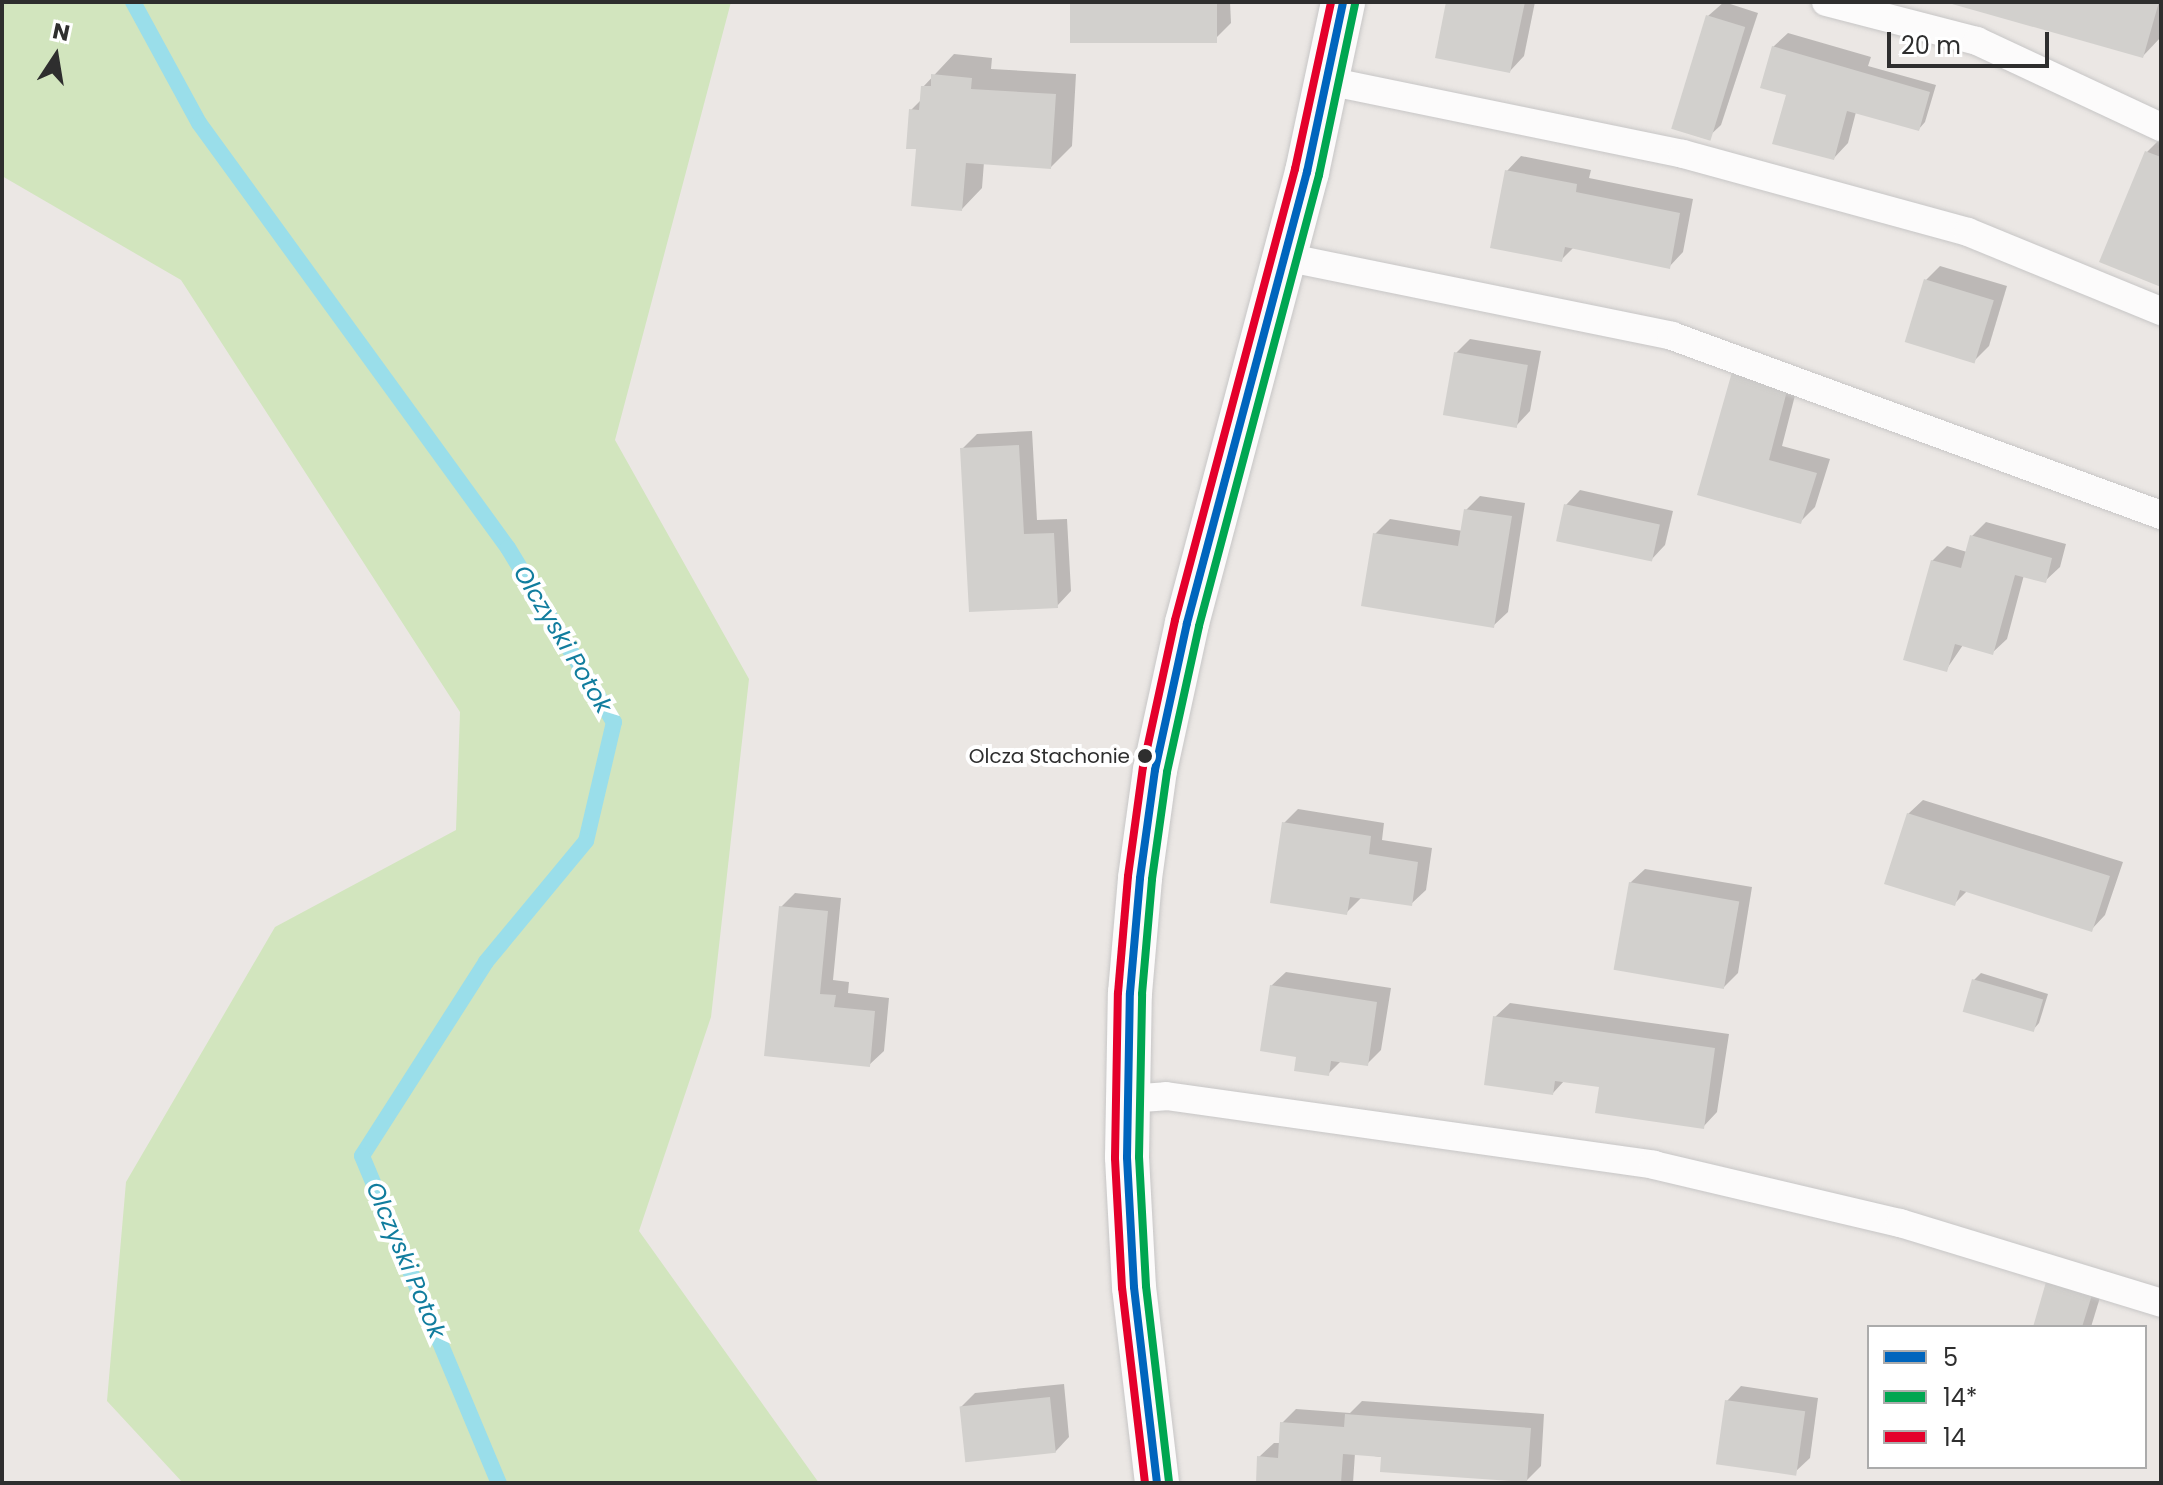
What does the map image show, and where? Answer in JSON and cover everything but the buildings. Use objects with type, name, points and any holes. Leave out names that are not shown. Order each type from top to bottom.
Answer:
[{"type":"street","points":[[1157,1483],[1134,1287],[1127,1099],[1137,916],[1155,770],[1191,608],[1285,257],[1328,81],[1343,2]]},
{"type":"lane","points":[[1826,2],[1977,41],[2161,127]]},
{"type":"lane","points":[[1328,81],[1683,154],[1953,228],[2161,311]]},
{"type":"lane","points":[[1285,257],[1672,336],[2161,515]]},
{"type":"lane","points":[[1127,1099],[1166,1096],[1654,1165],[1900,1223],[2066,1270],[2161,1303]]},
{"type":"green space","points":[[2,2],[731,2],[615,440],[749,679],[711,1017],[639,1231],[819,1483],[183,1483],[107,1401],[126,1182],[275,927],[456,830],[460,712],[181,280],[2,176]]},
{"type":"waterway","name":"Olczyski Potok","points":[[133,2],[199,123],[508,548],[614,722],[586,841],[486,962],[362,1156],[499,1483]]},
{"type":"transit line","name":"14","points":[[1145,1483],[1122,1288],[1115,1158],[1118,993],[1128,876],[1143,767],[1175,620],[1295,169],[1331,2]]},
{"type":"transit line","name":"5","points":[[1157,1483],[1134,1287],[1127,1157],[1130,993],[1140,878],[1155,770],[1187,623],[1307,172],[1343,2]]},
{"type":"transit line","name":"14*","points":[[1169,1482],[1146,1286],[1139,1157],[1142,994],[1152,879],[1167,772],[1199,626],[1319,175],[1355,4]]},
{"type":"place","name":"Olcza Stachonie","points":[[1145,756]]}]
